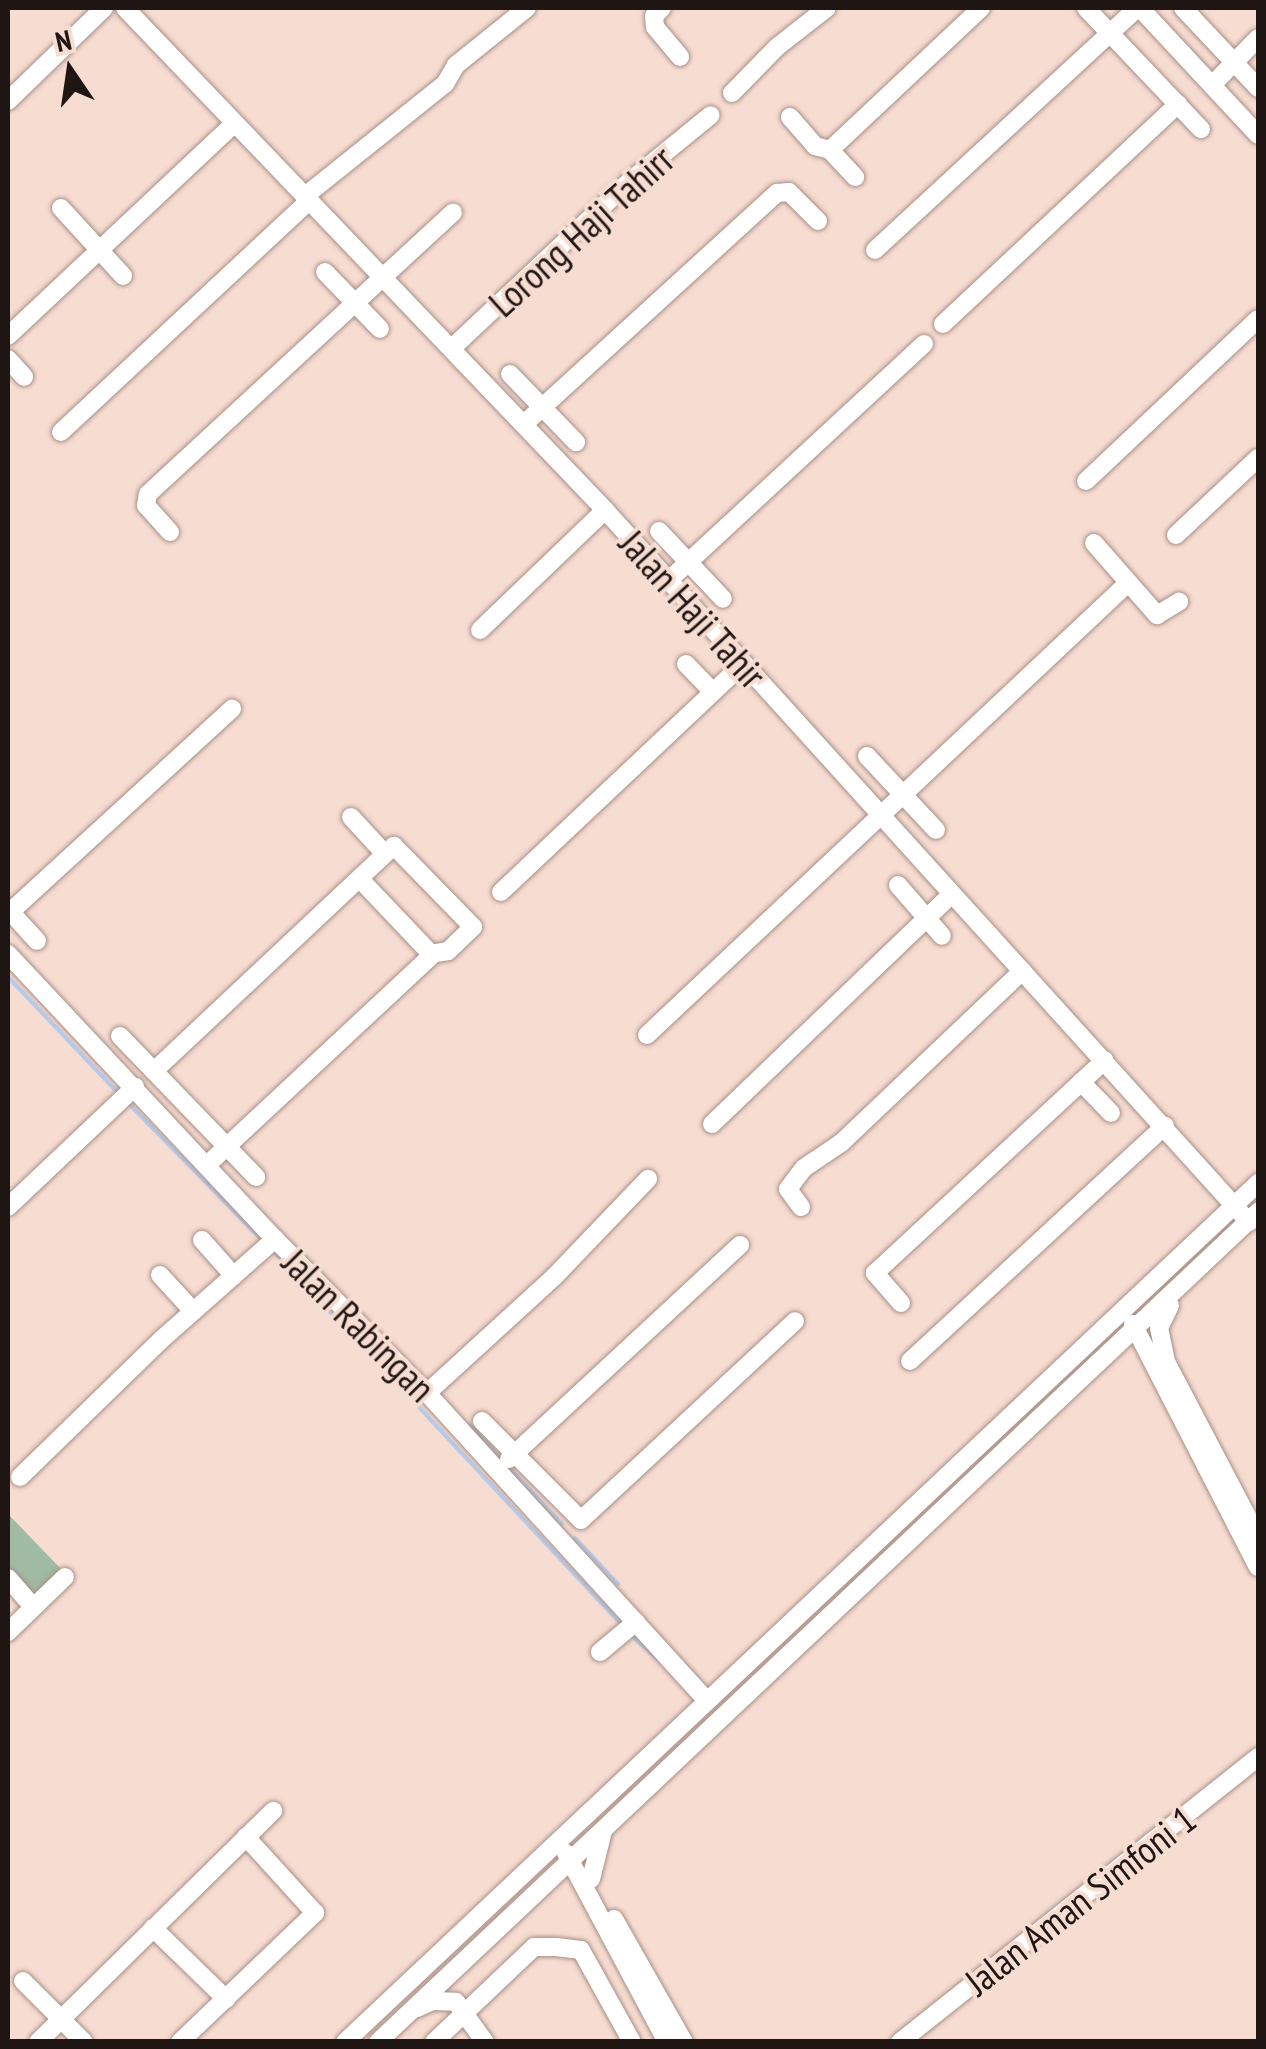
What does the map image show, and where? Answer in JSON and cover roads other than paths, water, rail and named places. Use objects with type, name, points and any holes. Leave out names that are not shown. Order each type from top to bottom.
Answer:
[{"type":"street","points":[[8,100],[104,8]]},
{"type":"street","name":"Jalan Haji Tahir","points":[[125,8],[605,510],[1233,1205],[1254,1217]]},
{"type":"street","points":[[62,432],[307,198],[445,84],[456,65],[528,8]]},
{"type":"street","points":[[662,8],[654,16],[654,27],[680,56]]},
{"type":"street","points":[[732,93],[777,47],[826,8]]},
{"type":"street","points":[[830,150],[981,8]]},
{"type":"street","points":[[1086,8],[1201,130]]},
{"type":"street","points":[[875,250],[1139,8],[1258,135]]},
{"type":"street","points":[[1183,8],[1258,88]]},
{"type":"street","points":[[1214,84],[1258,38]]},
{"type":"street","points":[[943,324],[1178,104]]},
{"type":"street","name":"Lorong Haji Tahirr","points":[[452,348],[630,181],[711,115]]},
{"type":"street","points":[[790,118],[815,146],[830,150],[856,176]]},
{"type":"street","points":[[8,336],[233,124]]},
{"type":"street","points":[[524,424],[777,193],[789,192],[818,221]]},
{"type":"street","points":[[61,208],[123,276]]},
{"type":"street","points":[[170,532],[146,505],[148,494],[453,213]]},
{"type":"street","points":[[325,272],[380,330]]},
{"type":"street","points":[[1086,481],[1258,319]]},
{"type":"street","points":[[668,581],[924,344]]},
{"type":"street","points":[[8,359],[24,377]]},
{"type":"street","points":[[510,374],[576,442]]},
{"type":"street","points":[[1176,535],[1258,458]]},
{"type":"street","points":[[480,630],[605,510]]},
{"type":"street","points":[[659,531],[722,599]]},
{"type":"street","points":[[1094,543],[1161,617],[1179,602]]},
{"type":"street","points":[[648,1035],[1128,583]]},
{"type":"street","points":[[686,664],[713,692]]},
{"type":"street","points":[[500,892],[742,665]]},
{"type":"street","points":[[37,941],[8,911],[232,709]]},
{"type":"street","points":[[867,756],[936,830]]},
{"type":"street","points":[[350,817],[386,854]]},
{"type":"street","points":[[154,1070],[386,854],[399,847],[473,926],[448,951],[434,954],[208,1164]]},
{"type":"street","points":[[360,879],[434,954]]},
{"type":"street","points":[[898,885],[942,936]]},
{"type":"street","points":[[712,1124],[952,894]]},
{"type":"street","name":"Jalan Rabingan","points":[[8,954],[127,1095],[208,1164],[274,1239],[498,1469],[706,1700]]},
{"type":"street","points":[[801,1206],[788,1189],[804,1168],[841,1143],[1022,971]]},
{"type":"street","points":[[120,1036],[256,1177]]},
{"type":"street","points":[[901,1303],[875,1273],[1104,1060]]},
{"type":"street","points":[[1082,1082],[1111,1113]]},
{"type":"street","points":[[8,1207],[127,1095]]},
{"type":"street","points":[[910,1361],[1164,1126]]},
{"type":"street","points":[[427,1393],[554,1277],[648,1179]]},
{"type":"street","points":[[346,2042],[1258,1183]]},
{"type":"street","points":[[378,2042],[568,1857],[1254,1217]]},
{"type":"street","points":[[20,1477],[274,1239]]},
{"type":"street","points":[[202,1240],[234,1276]]},
{"type":"street","points":[[498,1469],[740,1245]]},
{"type":"street","points":[[160,1275],[194,1312]]},
{"type":"street","points":[[1136,1326],[1151,1282]]},
{"type":"street","points":[[1182,1288],[1162,1315],[1158,1328],[1162,1366],[1258,1567]]},
{"type":"street","points":[[482,1421],[581,1520],[795,1321]]},
{"type":"street","points":[[1094,1336],[1136,1326]]},
{"type":"street","points":[[1136,1326],[1258,1537]]},
{"type":"street","points":[[1086,1371],[1119,1355],[1138,1356],[1162,1366]]},
{"type":"street","points":[[8,1632],[65,1577]]},
{"type":"street","points":[[8,1578],[33,1607]]},
{"type":"street","points":[[600,1652],[636,1622]]},
{"type":"street","name":"Jalan Aman Simfoni 1","points":[[900,2042],[1258,1757]]},
{"type":"street","name":"Jalan Aman Simfoni 1","points":[[915,2042],[1258,1773]]},
{"type":"street","points":[[38,2042],[273,1811]]},
{"type":"street","points":[[568,1857],[582,1817]]},
{"type":"street","points":[[605,1825],[586,1882],[667,2042]]},
{"type":"street","points":[[180,2042],[315,1913],[313,1906],[246,1837]]},
{"type":"street","points":[[525,1870],[568,1857]]},
{"type":"street","points":[[568,1857],[684,2042]]},
{"type":"street","points":[[530,1896],[549,1888],[586,1882]]},
{"type":"street","points":[[153,1928],[226,1999]]},
{"type":"street","points":[[434,2042],[534,1947],[580,1950],[632,2042]]},
{"type":"street","points":[[24,1981],[84,2042]]},
{"type":"street","points":[[414,2009],[433,2000],[456,2002],[485,2042]]},
{"type":"waterway","points":[[8,977],[119,1094]]},
{"type":"waterway","points":[[129,1104],[262,1240]]},
{"type":"waterway","points":[[276,1254],[620,1623]]},
{"type":"waterway","points":[[470,1425],[498,1456]]},
{"type":"waterway","points":[[511,1470],[562,1524]]},
{"type":"waterway","points":[[575,1538],[618,1584]]},
{"type":"waterway","points":[[633,1637],[660,1661]]}]
